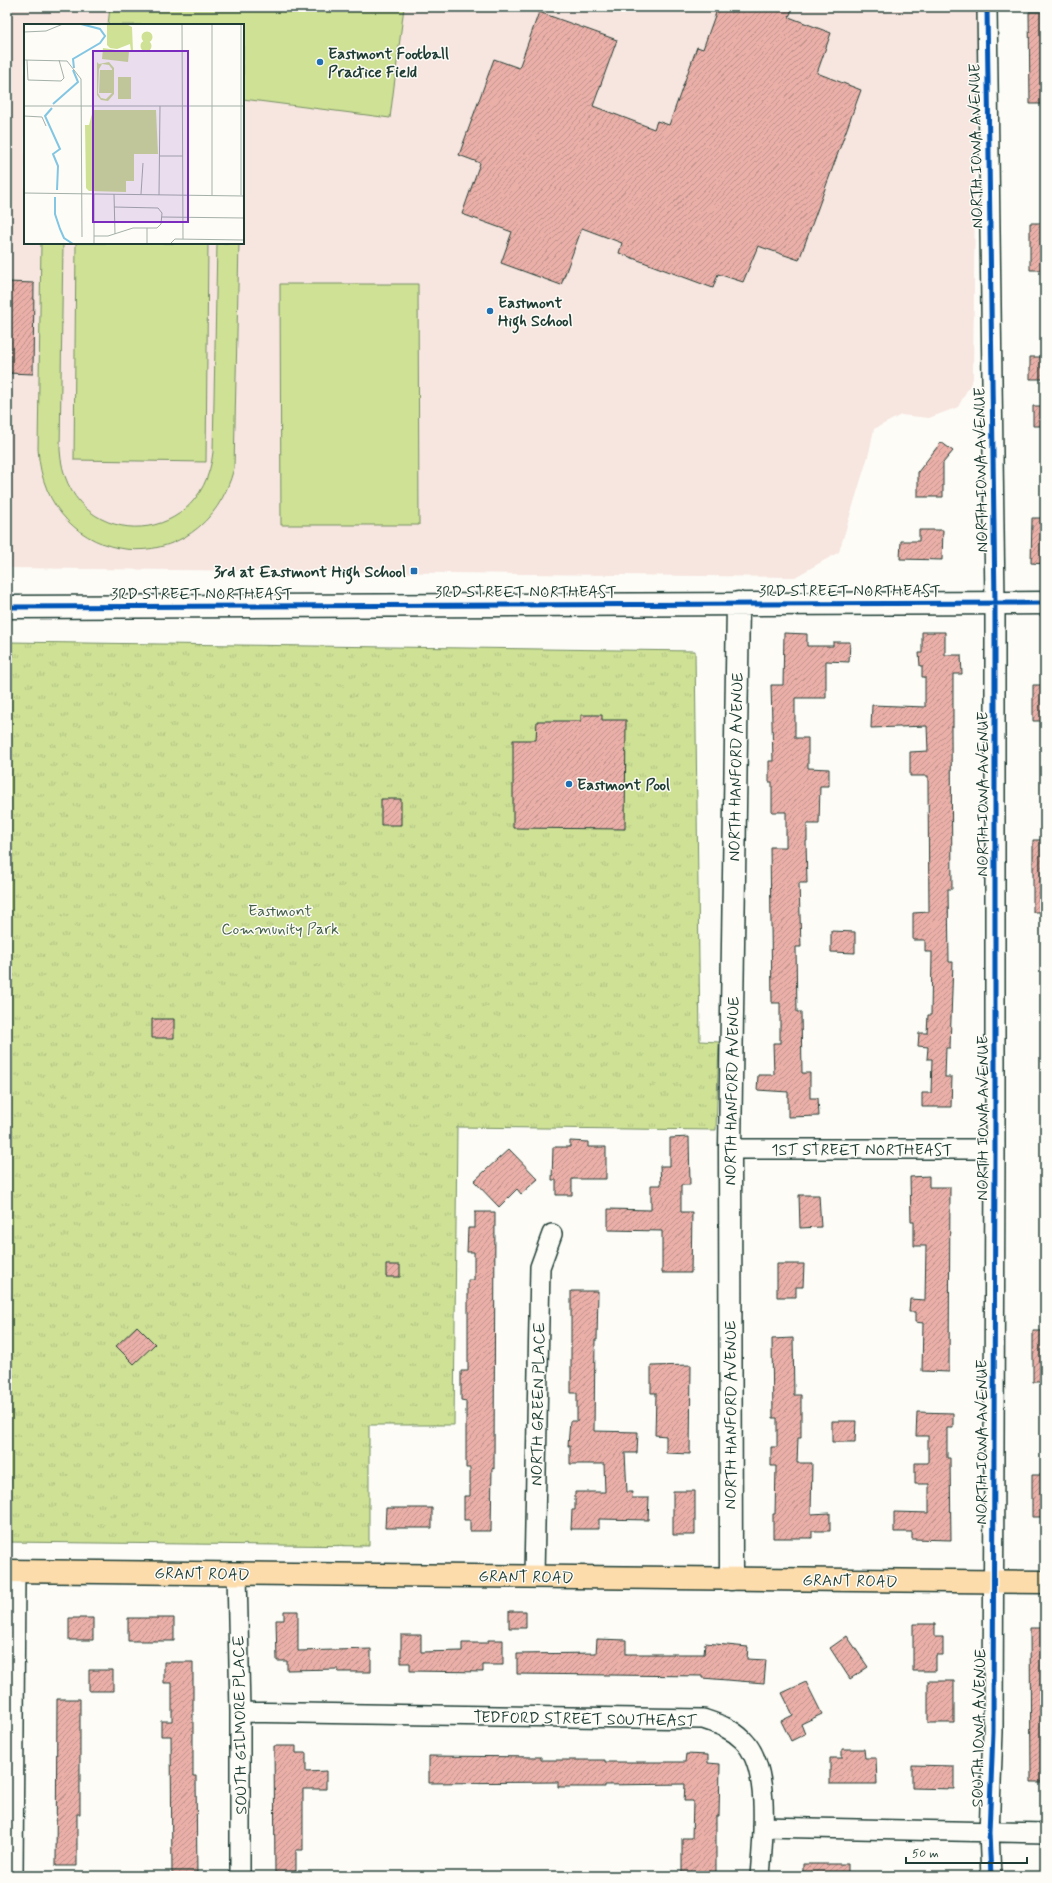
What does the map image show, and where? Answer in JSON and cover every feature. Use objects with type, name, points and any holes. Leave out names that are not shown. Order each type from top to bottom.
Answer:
[{"type":"main road","name":"GRANT ROAD","points":[[11,1571],[1045,1582]]},
{"type":"street","name":"NORTH IOWA AVENUE","points":[[987,7],[995,603],[993,1581]]},
{"type":"street","name":"NORTH HANFORD AVENUE","points":[[731,1578],[730,1148],[738,603]]},
{"type":"street","name":"3RD STREET NORTHEAST","points":[[7,606],[1045,603]]},
{"type":"street","name":"1ST STREET NORTHEAST","points":[[730,1148],[995,1149]]},
{"type":"street","name":"NORTH GREEN PLACE","points":[[534,1576],[540,1267],[552,1234]]},
{"type":"street","points":[[11,1571],[13,1876]]},
{"type":"street","name":"SOUTH GILMORE PLACE","points":[[237,1573],[240,1712],[240,1876]]},
{"type":"street","name":"SOUTH IOWA AVENUE","points":[[991,1876],[989,1833],[993,1732],[993,1581]]},
{"type":"street","name":"TEDFORD STREET SOUTHEAST","points":[[240,1712],[703,1719],[725,1726],[744,1740],[756,1760],[761,1785],[763,1827],[760,1876]]},
{"type":"street","points":[[763,1827],[1045,1833]]},
{"type":"shaded area","name":"Eastmont High School","points":[[7,7],[977,7],[973,379],[958,407],[929,418],[901,415],[874,429],[869,453],[839,552],[795,577],[7,568]]},
{"type":"green space","name":"Eastmont Football Practice Field","points":[[110,7],[404,7],[390,118],[244,99],[244,24],[108,24]]},
{"type":"green space","points":[[41,244],[63,244],[60,450],[68,483],[85,507],[108,522],[135,527],[161,523],[185,509],[204,485],[213,452],[217,244],[239,244],[234,468],[217,506],[192,533],[161,547],[127,549],[95,540],[67,521],[47,490],[38,449]]},
{"type":"green space","points":[[76,244],[208,244],[206,462],[74,460]]},
{"type":"green space","points":[[280,284],[418,284],[419,525],[281,525]]},
{"type":"green space","name":"Eastmont Community Park","points":[[7,642],[695,651],[700,1041],[719,1042],[716,1130],[457,1127],[454,1425],[369,1425],[369,1546],[7,1542]]},
{"type":"building","points":[[718,7],[793,7],[789,17],[831,33],[817,73],[861,90],[799,260],[758,246],[743,282],[718,274],[713,288],[619,253],[622,243],[582,228],[561,285],[501,263],[512,232],[462,214],[480,163],[459,155],[494,59],[519,68],[539,12],[617,40],[593,106],[654,129],[657,121],[669,125],[697,47],[703,49]]},
{"type":"building","points":[[1029,12],[1045,12],[1045,104],[1030,104]]},
{"type":"building","points":[[1030,223],[1045,223],[1045,270],[1030,270]]},
{"type":"building","points":[[7,282],[34,283],[33,374],[7,373]]},
{"type":"building","points":[[1030,357],[1045,357],[1045,379],[1030,379]]},
{"type":"building","points":[[1033,406],[1045,406],[1045,426],[1033,426]]},
{"type":"building","points":[[941,442],[953,451],[943,463],[943,497],[918,497],[918,472]]},
{"type":"building","points":[[1032,518],[1045,518],[1045,564],[1031,563]]},
{"type":"building","points":[[919,530],[943,530],[942,560],[900,559],[901,541],[919,541]]},
{"type":"building","points":[[922,632],[945,632],[945,655],[961,655],[962,674],[953,674],[953,727],[951,727],[952,889],[948,889],[949,962],[953,962],[950,1048],[946,1048],[945,1077],[952,1077],[951,1107],[922,1107],[922,1093],[931,1093],[932,1059],[927,1059],[928,1047],[918,1046],[919,1033],[927,1033],[928,1015],[931,1015],[932,952],[925,952],[925,940],[913,940],[913,913],[929,912],[928,776],[910,776],[910,752],[928,751],[927,726],[871,728],[872,705],[925,707],[925,677],[922,677],[922,666],[920,666],[919,653],[922,653]]},
{"type":"building","points":[[784,633],[807,634],[807,646],[833,646],[833,642],[850,642],[849,662],[826,661],[826,698],[795,698],[795,738],[808,738],[808,768],[829,769],[829,786],[820,786],[819,824],[807,824],[807,883],[799,883],[801,947],[796,947],[797,1012],[801,1012],[802,1073],[810,1073],[810,1098],[818,1098],[819,1116],[788,1117],[788,1092],[757,1090],[758,1075],[774,1074],[773,1043],[780,1043],[780,1003],[772,1003],[770,847],[786,847],[786,812],[772,812],[772,782],[769,782],[769,761],[773,761],[771,685],[783,685]]},
{"type":"building","points":[[1033,685],[1045,685],[1045,721],[1033,721]]},
{"type":"building","name":"Eastmont Pool","points":[[581,715],[602,715],[602,720],[626,720],[625,829],[513,828],[513,740],[536,740],[537,721],[581,721]]},
{"type":"building","points":[[381,799],[401,799],[401,825],[381,825]]},
{"type":"building","points":[[1033,840],[1045,840],[1045,912],[1033,912]]},
{"type":"building","points":[[831,931],[855,932],[855,953],[831,952]]},
{"type":"building","points":[[152,1019],[174,1019],[174,1038],[152,1038]]},
{"type":"building","points":[[689,1137],[690,1185],[681,1185],[681,1212],[692,1212],[691,1273],[662,1273],[662,1231],[608,1230],[608,1209],[651,1210],[651,1185],[661,1185],[660,1166],[670,1166],[670,1138]]},
{"type":"building","points":[[570,1141],[588,1142],[588,1147],[606,1147],[606,1179],[572,1179],[572,1195],[556,1195],[556,1180],[552,1180],[553,1147],[570,1147]]},
{"type":"building","points":[[509,1149],[538,1179],[521,1194],[517,1189],[499,1207],[474,1181]]},
{"type":"building","points":[[929,1176],[929,1187],[950,1187],[949,1372],[922,1371],[923,1323],[915,1322],[915,1312],[909,1312],[910,1299],[925,1300],[926,1246],[914,1246],[914,1222],[911,1222],[910,1177]]},
{"type":"building","points":[[799,1195],[819,1195],[821,1227],[800,1228]]},
{"type":"building","points":[[475,1212],[495,1212],[494,1469],[492,1468],[491,1531],[470,1531],[470,1520],[464,1520],[464,1496],[470,1496],[470,1468],[466,1468],[466,1401],[461,1400],[461,1371],[468,1371],[468,1280],[474,1280],[474,1252],[467,1252],[468,1228],[475,1228]]},
{"type":"building","points":[[777,1264],[804,1264],[803,1287],[796,1287],[796,1297],[777,1297]]},
{"type":"building","points":[[386,1265],[400,1265],[400,1277],[386,1277]]},
{"type":"building","points":[[571,1291],[598,1291],[597,1340],[595,1340],[594,1431],[638,1432],[637,1453],[625,1453],[627,1492],[633,1492],[632,1498],[649,1498],[648,1520],[599,1519],[599,1529],[571,1529],[572,1510],[575,1510],[575,1492],[605,1492],[604,1464],[570,1464],[570,1446],[568,1446],[570,1421],[577,1421],[577,1393],[571,1393]]},
{"type":"building","points":[[137,1326],[155,1344],[134,1364],[116,1346]]},
{"type":"building","points":[[1033,1331],[1045,1331],[1045,1382],[1033,1382]]},
{"type":"building","points":[[793,1338],[794,1395],[801,1395],[801,1438],[798,1438],[797,1463],[812,1463],[811,1514],[830,1513],[830,1531],[812,1531],[812,1538],[773,1538],[776,1466],[771,1466],[771,1447],[777,1447],[777,1418],[773,1418],[772,1339]]},
{"type":"building","points":[[691,1365],[690,1454],[666,1453],[666,1436],[655,1435],[656,1393],[651,1393],[651,1366]]},
{"type":"building","points":[[917,1412],[953,1413],[953,1428],[947,1428],[947,1458],[950,1458],[951,1540],[912,1539],[912,1532],[894,1532],[894,1512],[929,1513],[929,1484],[915,1484],[915,1463],[928,1463],[928,1436],[916,1436]]},
{"type":"building","points":[[832,1421],[856,1421],[855,1442],[832,1442]]},
{"type":"building","points":[[1032,1475],[1045,1475],[1045,1517],[1032,1517]]},
{"type":"building","points":[[673,1491],[695,1491],[695,1535],[673,1535]]},
{"type":"building","points":[[386,1508],[432,1508],[432,1528],[385,1528]]},
{"type":"building","points":[[284,1611],[298,1611],[298,1651],[371,1649],[371,1672],[338,1672],[338,1669],[287,1670],[287,1661],[277,1661],[276,1620],[284,1620]]},
{"type":"building","points":[[509,1611],[526,1611],[526,1628],[509,1628]]},
{"type":"building","points":[[69,1618],[93,1618],[93,1640],[69,1640]]},
{"type":"building","points":[[128,1618],[174,1618],[174,1641],[128,1641]]},
{"type":"building","points":[[913,1624],[935,1624],[935,1637],[943,1637],[943,1655],[936,1655],[936,1671],[913,1671]]},
{"type":"building","points":[[1030,1628],[1045,1628],[1045,1782],[1031,1782]]},
{"type":"building","points":[[401,1635],[421,1635],[421,1652],[462,1651],[462,1643],[488,1643],[488,1640],[503,1640],[503,1665],[483,1665],[483,1672],[410,1671],[410,1663],[401,1663]]},
{"type":"building","points":[[847,1636],[868,1667],[850,1679],[830,1648]]},
{"type":"building","points":[[597,1639],[626,1640],[626,1654],[704,1654],[705,1643],[748,1647],[747,1659],[766,1660],[764,1683],[702,1678],[702,1676],[517,1674],[517,1654],[596,1653]]},
{"type":"building","points":[[164,1662],[193,1662],[193,1776],[196,1776],[197,1876],[172,1876],[171,1736],[161,1736],[161,1721],[172,1721],[172,1683],[164,1683]]},
{"type":"building","points":[[89,1670],[113,1670],[113,1691],[89,1691]]},
{"type":"building","points":[[928,1681],[954,1681],[954,1723],[928,1723]]},
{"type":"building","points":[[806,1682],[822,1714],[801,1724],[805,1734],[791,1741],[781,1721],[793,1715],[782,1693]]},
{"type":"building","points":[[57,1699],[80,1699],[80,1814],[77,1814],[77,1866],[56,1866]]},
{"type":"building","points":[[274,1746],[296,1746],[296,1753],[306,1753],[306,1772],[326,1771],[326,1789],[303,1789],[303,1850],[296,1850],[296,1876],[275,1876]]},
{"type":"building","points":[[842,1749],[864,1749],[865,1758],[876,1758],[877,1784],[830,1784],[830,1758],[842,1758]]},
{"type":"building","points":[[686,1754],[708,1755],[708,1763],[720,1764],[719,1816],[716,1816],[716,1876],[682,1876],[682,1838],[692,1838],[693,1801],[684,1801],[685,1784],[558,1787],[558,1782],[429,1783],[429,1756],[541,1757],[541,1760],[605,1760],[605,1762],[685,1762]]},
{"type":"building","points":[[912,1765],[954,1766],[954,1789],[912,1788]]},
{"type":"building","points":[[803,1864],[848,1864],[848,1876],[803,1876]]},
{"type":"cycle path","points":[[987,7],[995,603],[993,1732],[989,1833],[991,1876]]},
{"type":"cycle path","points":[[7,607],[1045,603]]},
{"type":"place","name":"Eastmont Football Practice Field","points":[[320,62]]},
{"type":"place","name":"Eastmont High School","points":[[490,311]]},
{"type":"place","name":"3rd at Eastmont High School","points":[[414,571]]},
{"type":"place","name":"Eastmont Pool","points":[[569,784]]}]
